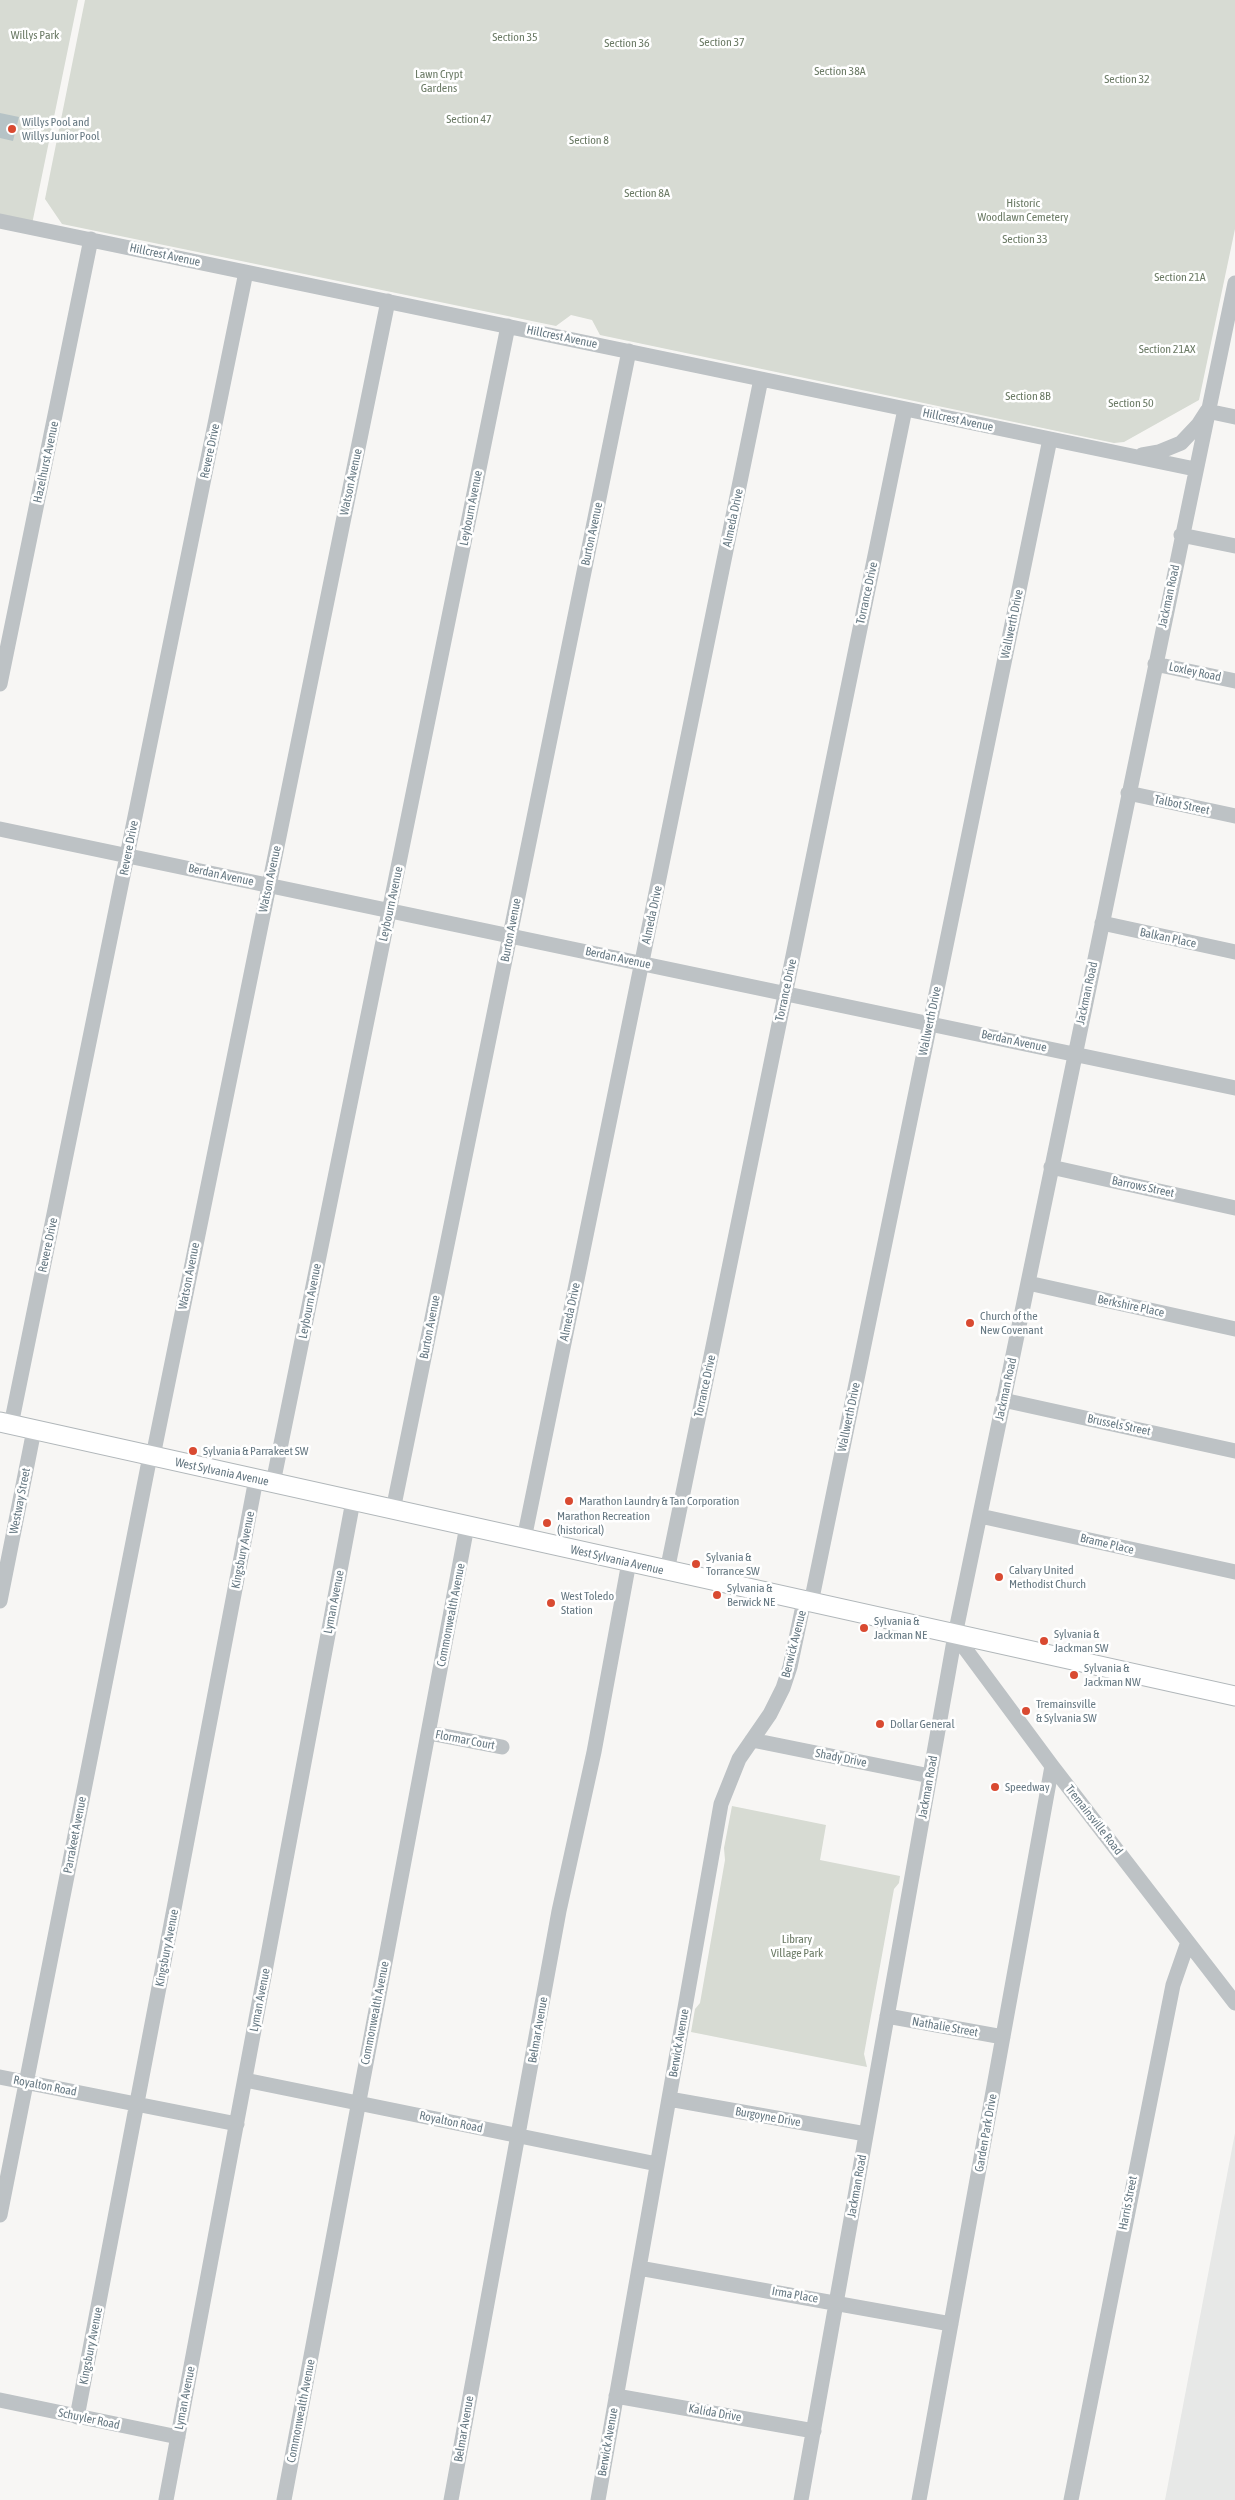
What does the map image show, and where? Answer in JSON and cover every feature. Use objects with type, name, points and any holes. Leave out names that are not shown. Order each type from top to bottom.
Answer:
[{"type":"main road","name":"West Sylvania Avenue","points":[[6,1424],[1235,1696]]},
{"type":"street","name":"Hillcrest Avenue","points":[[0,221],[1195,469]]},
{"type":"street","name":"Hazelhurst Avenue","points":[[0,684],[91,240]]},
{"type":"street","name":"Revere Drive","points":[[6,1424],[127,856],[246,272]]},
{"type":"street","name":"Jackman Road","points":[[801,2500],[955,1635],[1181,534],[1234,292]]},
{"type":"street","name":"Watson Avenue","points":[[152,1456],[388,301]]},
{"type":"street","name":"Leybourn Avenue","points":[[265,1481],[389,910],[508,326]]},
{"type":"street","name":"Burton Avenue","points":[[393,1510],[629,351]]},
{"type":"street","name":"Almeda Drive","points":[[524,1539],[761,379]]},
{"type":"street","name":"Torrance Drive","points":[[667,1571],[905,409]]},
{"type":"street","name":"Hillcrest Avenue","points":[[1123,454],[1145,455],[1159,452],[1181,443],[1194,430],[1207,411]]},
{"type":"street","points":[[1207,411],[1235,417]]},
{"type":"street","name":"Wallwerth Drive","points":[[808,1602],[1050,439]]},
{"type":"street","points":[[1181,534],[1235,546]]},
{"type":"street","name":"Loxley Road","points":[[1155,664],[1235,681]]},
{"type":"street","name":"Talbot Street","points":[[1128,793],[1235,816]]},
{"type":"street","name":"Berdan Avenue","points":[[0,829],[1235,1088]]},
{"type":"street","name":"Balkan Place","points":[[1102,923],[1235,952]]},
{"type":"street","name":"Barrows Street","points":[[1051,1167],[1235,1208]]},
{"type":"street","name":"Berkshire Place","points":[[1028,1283],[1235,1329]]},
{"type":"street","name":"Brussels Street","points":[[1004,1400],[1235,1451]]},
{"type":"street","name":"Westway Street","points":[[0,1601],[34,1430]]},
{"type":"street","name":"Parrakeet Avenue","points":[[0,2215],[152,1456]]},
{"type":"street","name":"Kingsbury Avenue","points":[[77,2417],[137,2104],[265,1481]]},
{"type":"street","name":"Lyman Avenue","points":[[166,2500],[353,1500]]},
{"type":"street","name":"Brame Place","points":[[980,1516],[1235,1572]]},
{"type":"street","name":"Commonwealth Avenue","points":[[284,2500],[467,1526]]},
{"type":"street","name":"Belmar Avenue","points":[[451,2500],[559,1911],[594,1752],[629,1562]]},
{"type":"street","name":"Berwick Avenue","points":[[598,2500],[722,1804],[733,1772],[776,1704],[783,1688],[808,1602]]},
{"type":"street","name":"Tremainsville Road","points":[[955,1635],[1052,1766],[1235,2003]]},
{"type":"street","name":"Flormar Court","points":[[428,1733],[502,1747]]},
{"type":"street","name":"Shady Drive","points":[[752,1740],[930,1776]]},
{"type":"street","name":"Garden Park Drive","points":[[919,2500],[1052,1766]]},
{"type":"street","name":"Harris Street","points":[[1071,2500],[1173,1985],[1188,1942]]},
{"type":"street","name":"Nathalie Street","points":[[887,2016],[1003,2037]]},
{"type":"street","name":"Royalton Road","points":[[0,2077],[237,2124]]},
{"type":"street","name":"Royalton Road","points":[[245,2080],[657,2164]]},
{"type":"street","name":"Burgoyne Drive","points":[[669,2099],[866,2134]]},
{"type":"street","name":"Irma Place","points":[[639,2268],[951,2324]]},
{"type":"street","name":"Kalida Drive","points":[[616,2396],[814,2431]]},
{"type":"street","name":"Schuyler Road","points":[[0,2400],[178,2437]]},
{"type":"shaded area","points":[[0,113],[19,117],[13,141],[0,138]]},
{"type":"shaded area","points":[[1235,2133],[1235,2500],[1165,2500]]},
{"type":"green space","name":"Willys Park","points":[[0,0],[78,0],[31,229],[0,221]]},
{"type":"green space","name":"Historic Woodlawn Cemetery","points":[[85,0],[1235,0],[1235,229],[1199,400],[1124,442],[1114,443],[600,335],[592,320],[571,315],[556,326],[62,224],[45,199]]},
{"type":"green space","name":"Library Village Park","points":[[732,1806],[826,1825],[820,1860],[900,1876],[899,1883],[894,1889],[864,2054],[867,2067],[691,2032],[695,2009],[700,2003],[725,1860],[724,1848]]},
{"type":"place","name":"Willys Pool and Willys Junior Pool","points":[[12,129]]},
{"type":"place","name":"Church of the New Covenant","points":[[970,1323]]},
{"type":"place","name":"Sylvania & Parrakeet SW","points":[[193,1451]]},
{"type":"place","name":"Marathon Laundry & Tan Corporation","points":[[569,1501]]},
{"type":"place","name":"Marathon Recreation (historical)","points":[[547,1523]]},
{"type":"place","name":"Sylvania & Torrance SW","points":[[696,1564]]},
{"type":"place","name":"Calvary United Methodist Church","points":[[999,1577]]},
{"type":"place","name":"Sylvania & Berwick NE","points":[[717,1595]]},
{"type":"place","name":"West Toledo Station","points":[[551,1603]]},
{"type":"place","name":"Sylvania & Jackman NE","points":[[864,1628]]},
{"type":"place","name":"Sylvania & Jackman SW","points":[[1044,1641]]},
{"type":"place","name":"Sylvania & Jackman NW","points":[[1074,1675]]},
{"type":"place","name":"Tremainsville & Sylvania SW","points":[[1026,1711]]},
{"type":"place","name":"Dollar General","points":[[880,1724]]},
{"type":"place","name":"Speedway","points":[[995,1787]]},
{"type":"park label","name":"Section 35","points":[[515,37]]},
{"type":"park label","name":"Section 37","points":[[722,42]]},
{"type":"park label","name":"Section 36","points":[[627,43]]},
{"type":"park label","name":"Section 38A","points":[[840,71]]},
{"type":"park label","name":"Section 32","points":[[1127,79]]},
{"type":"park label","name":"Lawn Crypt Gardens","points":[[439,81]]},
{"type":"park label","name":"Section 47","points":[[469,119]]},
{"type":"park label","name":"Section 8","points":[[589,140]]},
{"type":"park label","name":"Section 8A","points":[[647,193]]},
{"type":"park label","name":"Section 33","points":[[1025,239]]},
{"type":"park label","name":"Section 21A","points":[[1180,277]]},
{"type":"park label","name":"Section 21AX","points":[[1167,349]]},
{"type":"park label","name":"Section 8B","points":[[1028,396]]},
{"type":"park label","name":"Section 50","points":[[1131,403]]}]
